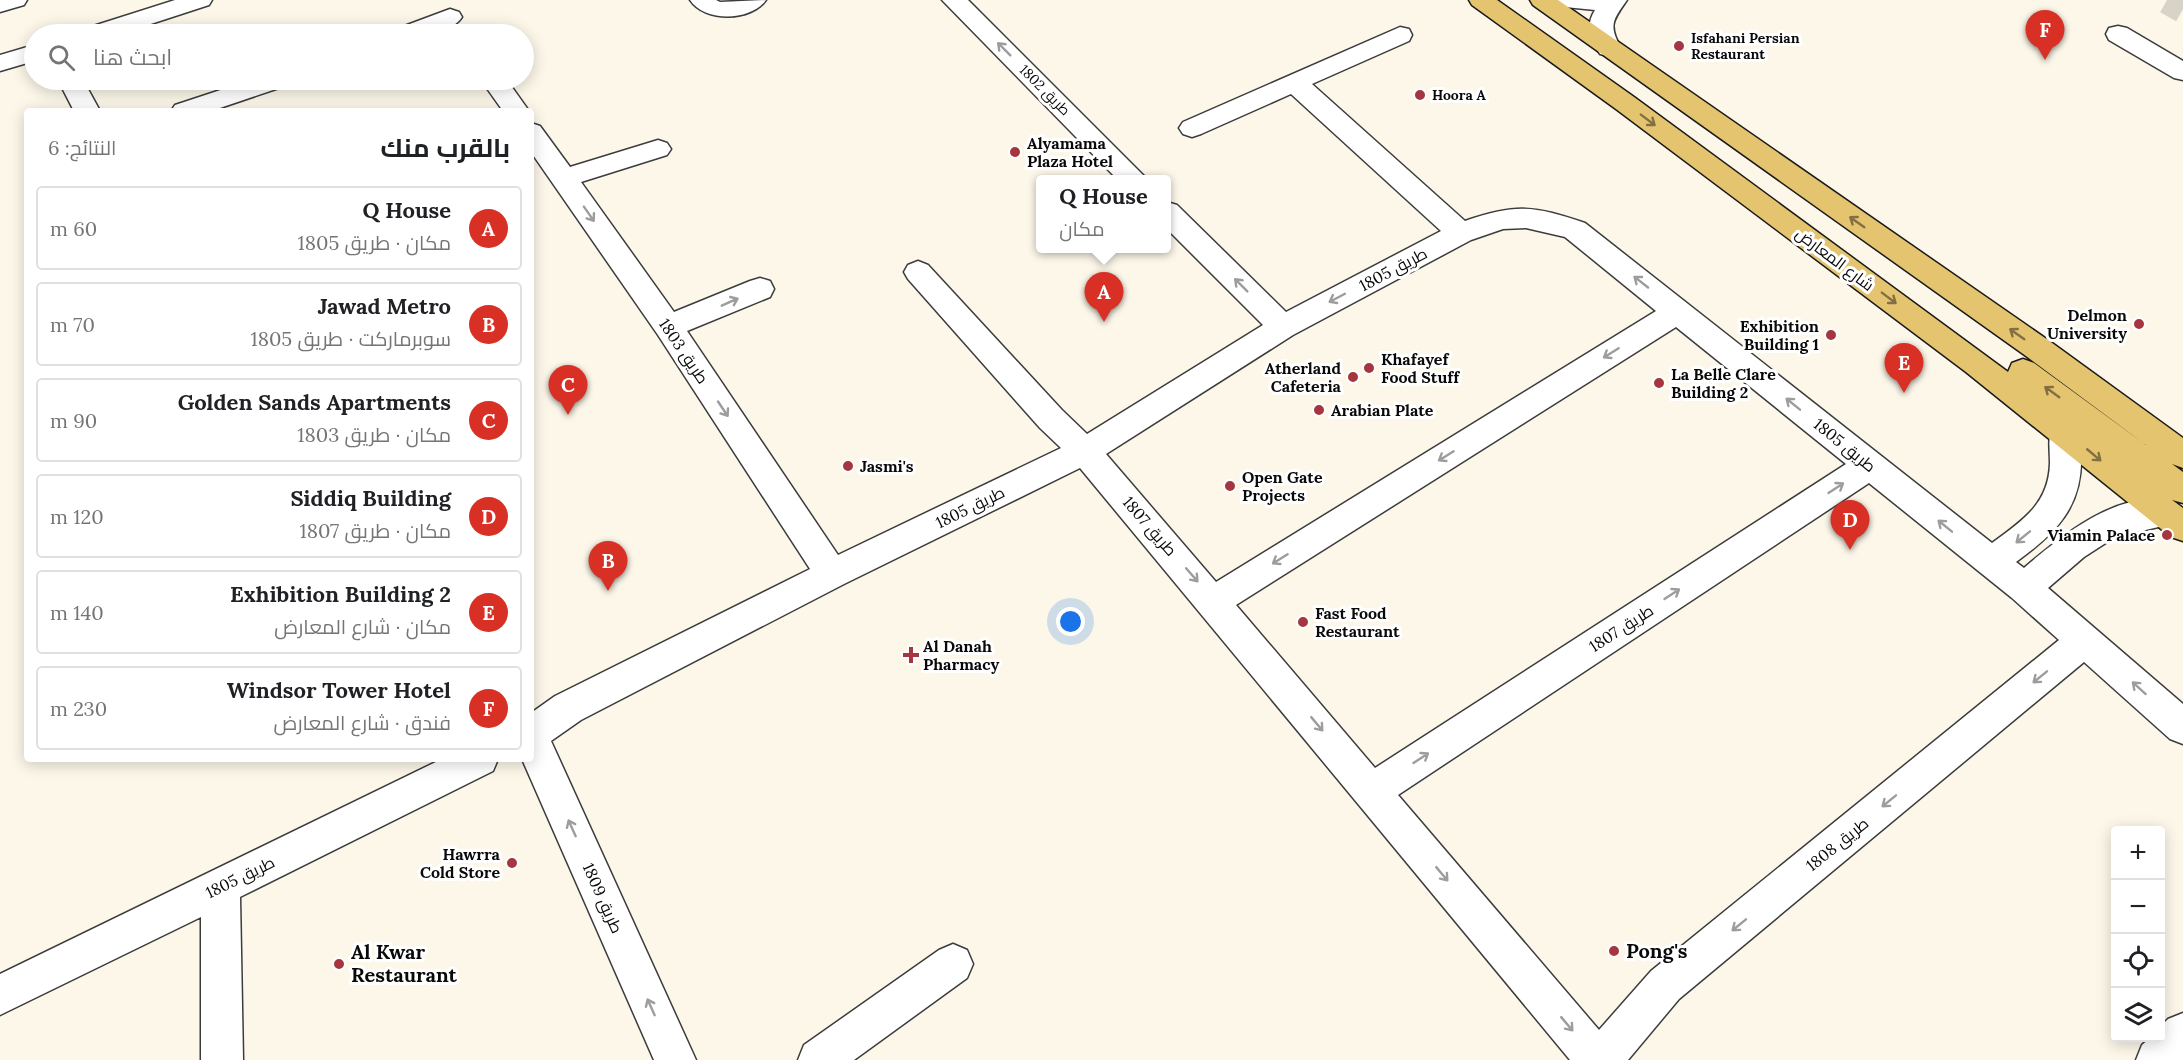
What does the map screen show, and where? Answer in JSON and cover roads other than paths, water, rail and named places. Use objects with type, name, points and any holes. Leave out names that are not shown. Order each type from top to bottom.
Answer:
[{"type":"main road","name":"شارع المعارض","points":[[1481,0],[1634,110],[2065,431],[2177,510]]},
{"type":"main road","name":"شارع المعارض","points":[[1509,0],[1645,95],[2177,510]]},
{"type":"main road","points":[[1542,0],[2037,348],[2183,455]]},
{"type":"street","points":[[0,5],[15,0]]},
{"type":"street","points":[[139,21],[155,0]]},
{"type":"street","points":[[129,24],[200,0]]},
{"type":"street","points":[[702,0],[712,9],[724,10],[754,0]]},
{"type":"street","name":"طريق 1802","points":[[954,0],[1130,175]]},
{"type":"street","points":[[1554,0],[1591,3],[1606,0]]},
{"type":"street","points":[[1610,48],[1600,33],[1601,17],[1616,0]]},
{"type":"street","points":[[433,24],[450,17]]},
{"type":"street","points":[[2118,34],[2183,72]]},
{"type":"street","points":[[1192,128],[1401,35]]},
{"type":"street","points":[[0,63],[24,56]]},
{"type":"street","points":[[1294,82],[1461,234]]},
{"type":"street","points":[[76,90],[85,108]]},
{"type":"street","points":[[193,108],[246,90]]},
{"type":"street","points":[[501,90],[514,108]]},
{"type":"street","name":"طريق 1803","points":[[534,136],[662,318],[832,574]]},
{"type":"street","points":[[564,178],[658,149]]},
{"type":"street","points":[[1171,216],[1283,327]]},
{"type":"street","name":"طريق 1805","points":[[534,733],[568,708],[832,574],[1085,451],[1283,327],[1461,234],[1501,219],[1526,218],[1551,222],[1575,230],[2024,588],[2183,727]]},
{"type":"street","name":"طريق 1807","points":[[918,272],[1051,419],[1085,451],[1214,601],[1599,1060]]},
{"type":"street","points":[[662,318],[731,278]]},
{"type":"street","points":[[662,318],[760,289]]},
{"type":"street","points":[[1214,601],[1679,311]]},
{"type":"street","points":[[1991,562],[2044,519],[2058,503],[2064,483],[2065,431]]},
{"type":"street","name":"طريق 1807","points":[[1372,790],[1870,465]]},
{"type":"street","points":[[2024,588],[2095,530],[2116,519],[2177,510]]},
{"type":"street","name":"طريق 1808","points":[[1599,1060],[1665,985],[2085,640]]},
{"type":"street","name":"طريق 1809","points":[[534,742],[675,1060]]},
{"type":"street","name":"طريق 1805","points":[[0,995],[474,762]]},
{"type":"street","points":[[220,887],[222,1060]]},
{"type":"street","points":[[819,1060],[953,964]]},
{"type":"street","points":[[2157,1060],[2183,1034]]},
{"type":"tunnel","points":[[2167,0],[2183,9]]},
{"type":"place","name":"Isfahani Persian Restaurant","points":[[1679,46]]},
{"type":"place","name":"Windsor Tower Hotel","points":[[2045,60]]},
{"type":"place","name":"Hoora A","points":[[1420,95]]},
{"type":"place","name":"Alyamama Plaza Hotel","points":[[1015,152]]},
{"type":"place","name":"Q House","points":[[1104,322]]},
{"type":"place","name":"Delmon University","points":[[2139,324]]},
{"type":"place","name":"Exhibition Building 1","points":[[1831,335]]},
{"type":"place","name":"Khafayef Food Stuff","points":[[1369,368]]},
{"type":"place","name":"Atherland Cafeteria","points":[[1353,377]]},
{"type":"place","name":"La Belle Clare Building 2","points":[[1659,383]]},
{"type":"place","name":"Exhibition Building 2","points":[[1904,393]]},
{"type":"place","name":"Arabian Plate","points":[[1319,410]]},
{"type":"place","name":"Golden Sands Apartments","points":[[568,415]]},
{"type":"place","name":"Jasmi's","points":[[848,466]]},
{"type":"place","name":"Open Gate Projects","points":[[1230,486]]},
{"type":"place","name":"Viamin Palace","points":[[2167,535]]},
{"type":"place","name":"Siddiq Building","points":[[1850,550]]},
{"type":"place","name":"Jawad Metro","points":[[608,591]]},
{"type":"place","name":"Fast Food Restaurant","points":[[1303,622]]},
{"type":"place","name":"Al Danah Pharmacy","points":[[911,655]]},
{"type":"place","name":"Hawrra Cold Store","points":[[512,863]]},
{"type":"place","name":"Pong's","points":[[1614,951]]},
{"type":"place","name":"Al Kwar Restaurant","points":[[339,964]]}]
